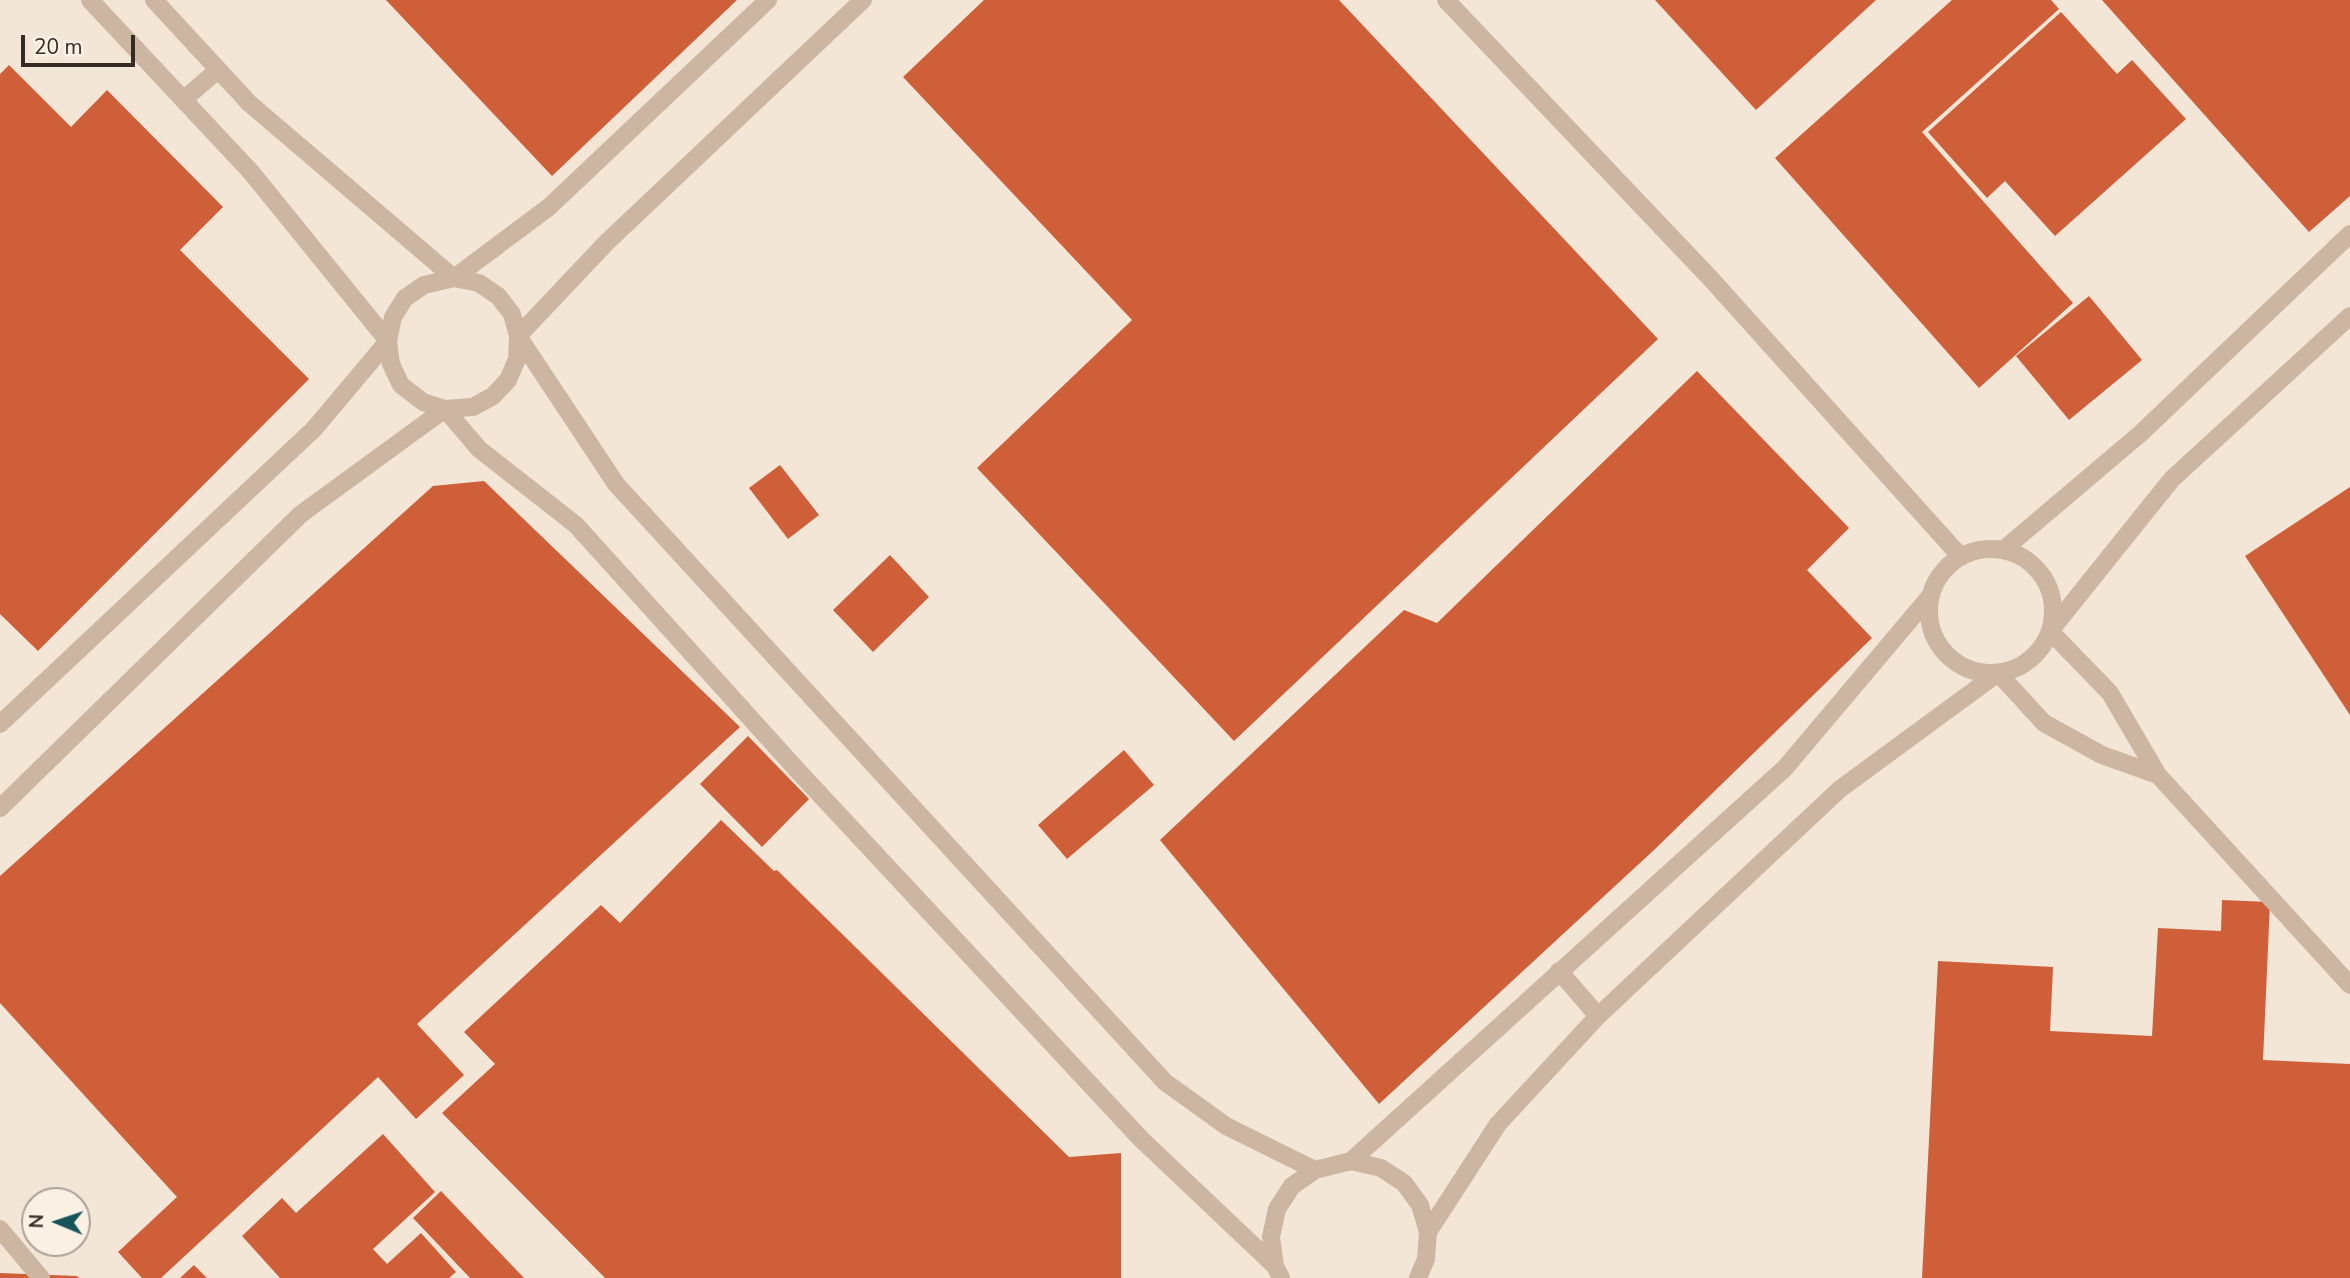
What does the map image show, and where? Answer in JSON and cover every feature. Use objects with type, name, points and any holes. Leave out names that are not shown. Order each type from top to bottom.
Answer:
[{"type":"street","points":[[90,0],[251,172],[388,341]]},
{"type":"street","points":[[154,0],[249,103],[454,278],[479,283],[498,296],[512,314],[518,336],[517,359],[508,380],[493,396],[472,407],[445,409],[423,402],[401,385],[391,364],[388,341],[393,317],[405,298],[424,285],[454,278],[549,207],[768,0]]},
{"type":"street","points":[[518,336],[607,242],[863,0]]},
{"type":"street","points":[[1446,0],[1711,279],[1961,557]]},
{"type":"street","points":[[183,100],[218,70]]},
{"type":"street","points":[[2003,550],[2140,434],[2350,234]]},
{"type":"street","points":[[1931,595],[1929,617],[1934,635],[1945,653],[1976,672],[1998,673],[2019,667],[2040,650],[2050,631],[2172,479],[2350,316]]},
{"type":"street","points":[[518,336],[616,484],[1165,1082],[1226,1126],[1315,1170]]},
{"type":"street","points":[[0,724],[314,429],[388,341]]},
{"type":"street","points":[[0,808],[301,514],[445,409]]},
{"type":"street","points":[[445,409],[479,449],[576,525],[790,761],[1141,1139],[1278,1272]]},
{"type":"street","points":[[1351,1161],[1785,768],[1931,595],[1940,576],[1961,557],[1982,549],[2003,550],[2022,557],[2039,570],[2053,602],[2050,631],[2110,693],[2158,775],[2350,985]]},
{"type":"street","points":[[1998,673],[2044,723],[2102,755],[2158,775]]},
{"type":"street","points":[[1428,1232],[1498,1124],[1598,1016],[1840,789],[1998,673]]},
{"type":"street","points":[[1559,971],[1598,1016]]},
{"type":"street","points":[[1278,1272],[1271,1237],[1277,1209],[1292,1186],[1315,1170],[1351,1161],[1381,1168],[1404,1183],[1420,1205],[1428,1232],[1424,1278]]},
{"type":"street","points":[[0,1229],[41,1278]]},
{"type":"street","points":[[1418,1278],[1426,1259]]},
{"type":"building","points":[[386,0],[737,0],[552,176]]},
{"type":"building","points":[[984,0],[1339,0],[1658,339],[1234,741],[977,468],[1132,320],[903,77]]},
{"type":"building","points":[[1655,0],[1876,0],[1756,110]]},
{"type":"building","points":[[1952,0],[2051,0],[2059,9],[1922,132],[2073,303],[1979,388],[1775,158]]},
{"type":"building","points":[[2102,0],[2350,0],[2350,196],[2309,232]]},
{"type":"building","points":[[2061,12],[2117,74],[2132,60],[2186,119],[2055,236],[2005,181],[1987,198],[1928,132]]},
{"type":"building","points":[[9,65],[71,127],[107,90],[223,207],[180,250],[309,379],[38,651],[0,614],[0,74]]},
{"type":"building","points":[[2089,296],[2142,360],[2069,420],[2016,356]]},
{"type":"building","points":[[1697,371],[1849,528],[1807,570],[1872,638],[1654,850],[1379,1104],[1160,840],[1404,610],[1437,623]]},
{"type":"building","points":[[780,465],[819,515],[788,539],[749,488]]},
{"type":"building","points":[[484,481],[740,727],[417,1024],[464,1075],[416,1119],[378,1077],[161,1278],[142,1278],[118,1252],[177,1197],[0,1003],[0,876],[433,486]]},
{"type":"building","points":[[2350,487],[2350,715],[2245,556]]},
{"type":"building","points":[[890,555],[929,597],[873,652],[833,610]]},
{"type":"building","points":[[748,736],[809,799],[762,847],[700,784]]},
{"type":"building","points":[[1124,750],[1154,785],[1067,859],[1038,825]]},
{"type":"building","points":[[721,820],[774,871],[777,870],[1069,1157],[1121,1153],[1121,1278],[605,1278],[442,1113],[495,1064],[464,1032],[601,905],[620,923]]},
{"type":"building","points":[[2222,900],[2270,902],[2263,1060],[2350,1064],[2350,1278],[1922,1278],[1938,961],[2053,967],[2050,1031],[2152,1036],[2158,928],[2221,931]]},
{"type":"building","points":[[383,1134],[435,1192],[373,1249],[387,1264],[421,1233],[456,1272],[449,1278],[280,1278],[242,1236],[282,1198],[296,1213]]},
{"type":"building","points":[[441,1191],[524,1278],[470,1278],[413,1218]]},
{"type":"building","points":[[194,1265],[207,1278],[180,1278]]},
{"type":"building","points":[[0,1273],[77,1276],[79,1278],[0,1278]]}]
